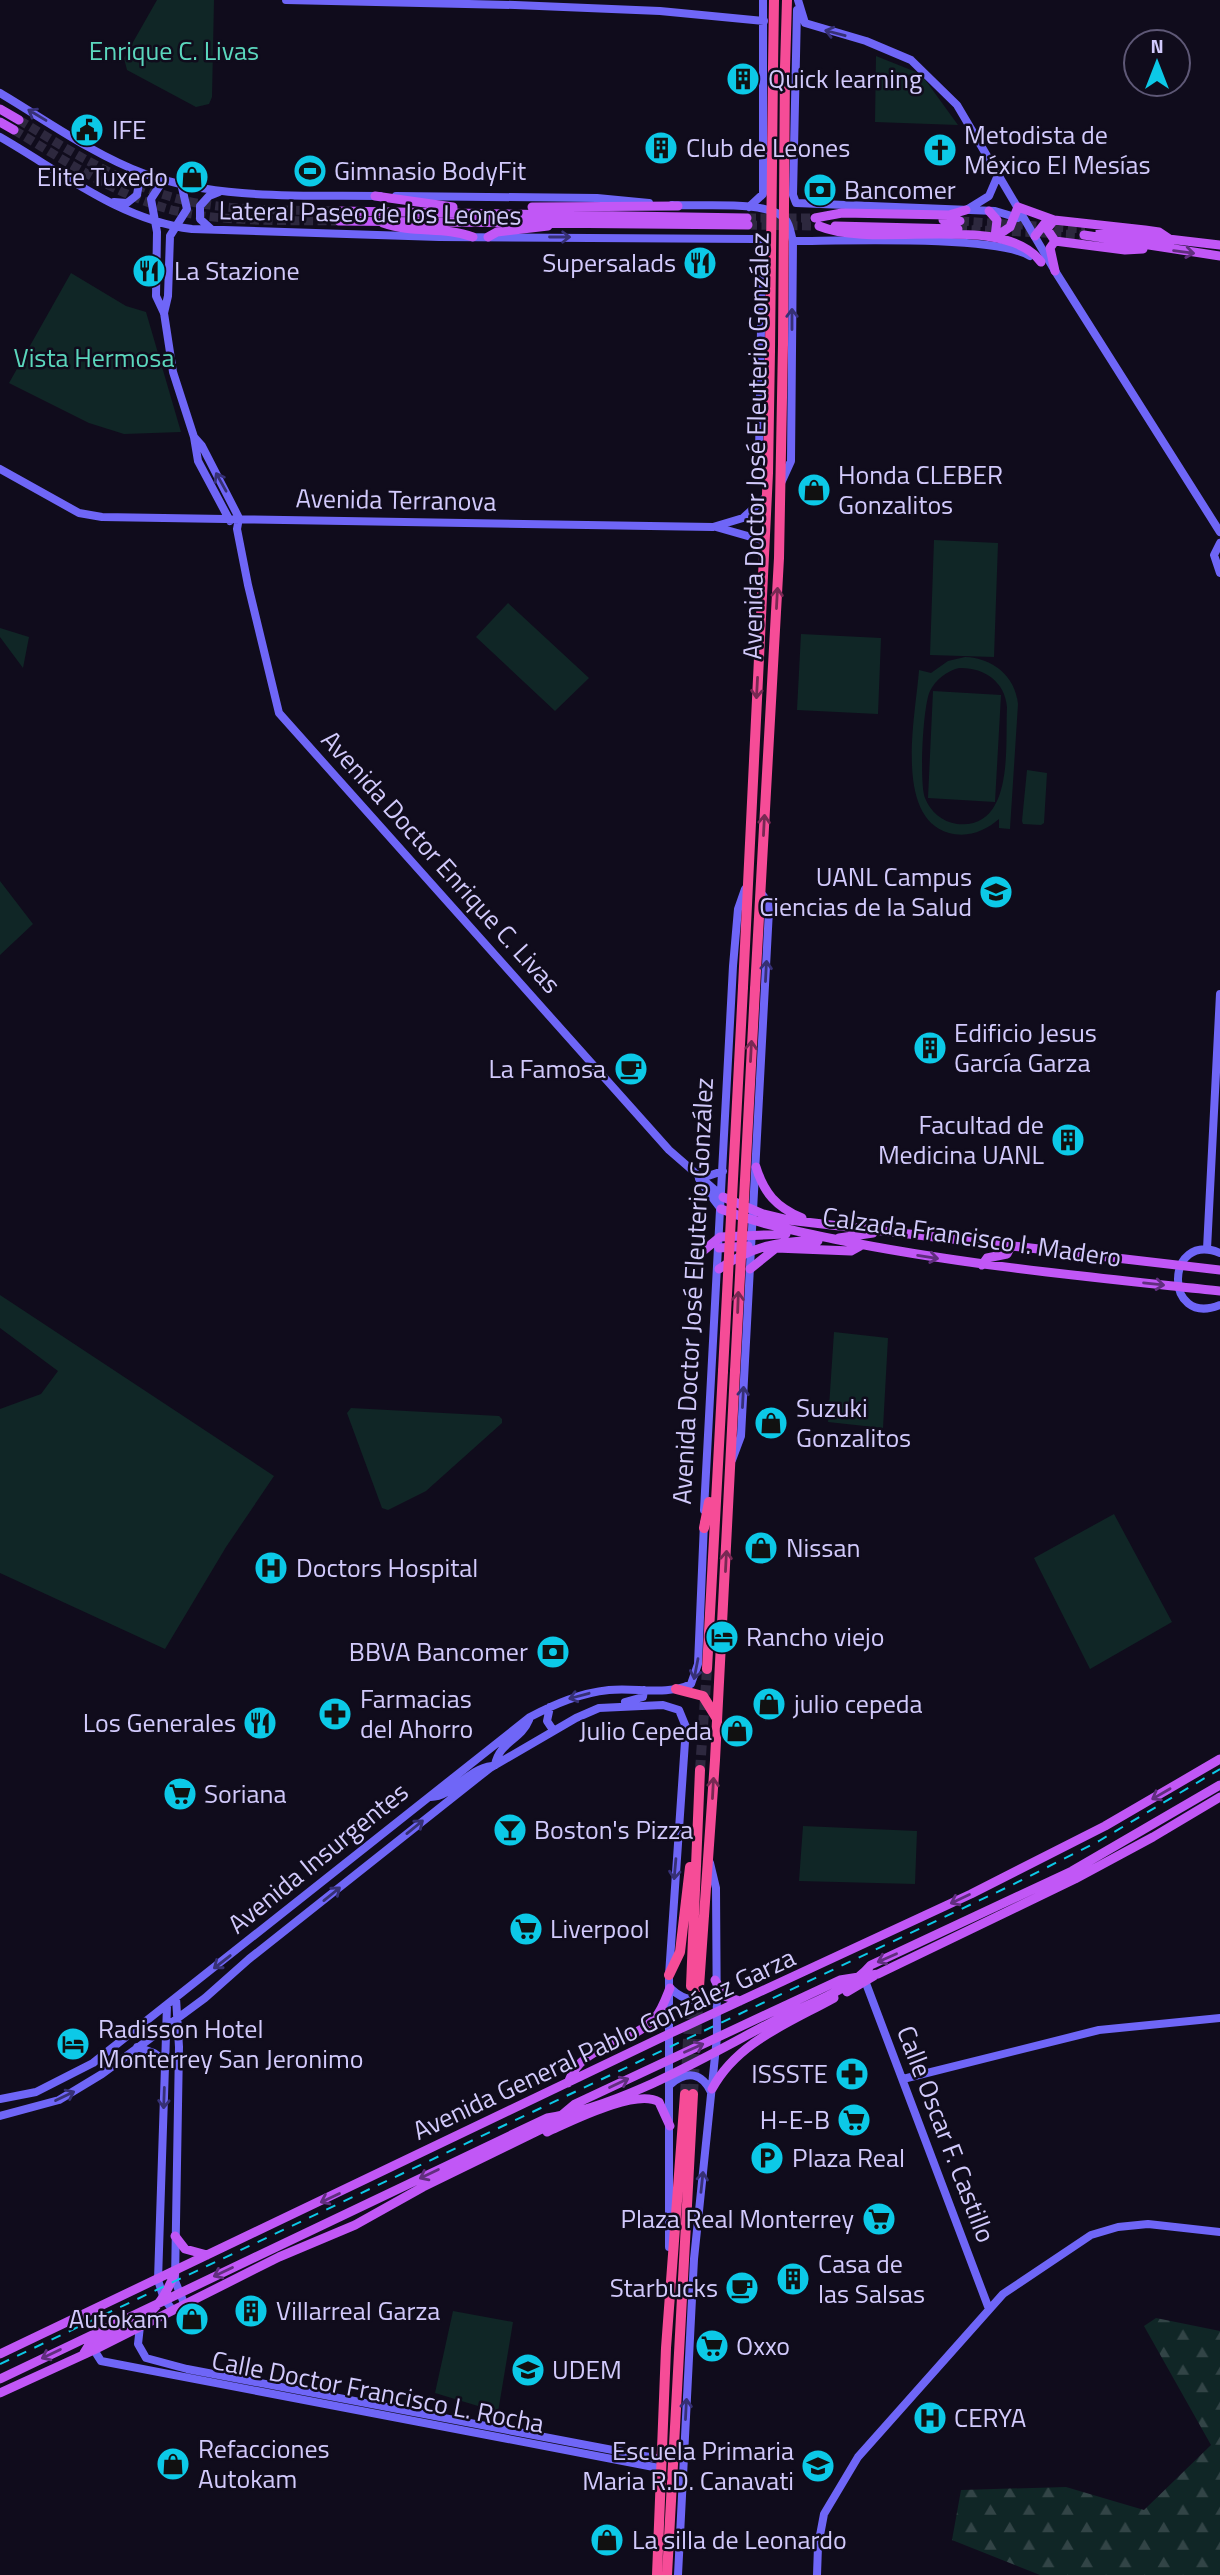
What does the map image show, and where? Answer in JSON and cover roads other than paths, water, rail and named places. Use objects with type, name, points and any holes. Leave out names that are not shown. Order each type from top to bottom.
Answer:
[{"type":"highway","name":"Avenida Doctor José Eleuterio González","points":[[700,1770],[696,1840],[695,1987],[709,1857],[717,1720],[730,1463],[729,1371],[749,988],[761,893],[781,483],[783,344],[779,68],[774,0]]},
{"type":"highway","name":"Avenida Doctor José Eleuterio González","points":[[749,988],[746,885],[768,473],[779,68],[786,0]]},
{"type":"highway","name":"Avenida Doctor José Eleuterio González","points":[[708,1669],[719,1449],[729,1371]]},
{"type":"highway","points":[[704,1528],[711,1466],[719,1449]]},
{"type":"highway","points":[[676,1689],[703,1696],[717,1720]]},
{"type":"highway","points":[[669,1975],[680,1952],[685,1888],[696,1840]]},
{"type":"highway","points":[[657,2575],[660,2463],[672,2258],[689,2094],[667,2575]]},
{"type":"main road","points":[[0,109],[19,120]]},
{"type":"main road","points":[[0,122],[14,130]]},
{"type":"main road","points":[[375,195],[489,212],[537,207],[678,205]]},
{"type":"main road","points":[[816,224],[842,213],[949,215],[966,210]]},
{"type":"main road","points":[[989,211],[998,220],[995,237]]},
{"type":"main road","points":[[489,212],[747,221],[378,221],[339,216],[489,212]]},
{"type":"main road","points":[[995,237],[1010,227],[1017,212],[1054,220],[1159,232],[1171,240]]},
{"type":"main road","points":[[1035,236],[1045,223],[1054,220]]},
{"type":"main road","points":[[1054,220],[1047,229],[1055,240],[1125,250],[1147,247]]},
{"type":"main road","points":[[378,221],[404,230],[455,232],[473,237]]},
{"type":"main road","points":[[488,237],[497,232],[538,229],[556,222]]},
{"type":"main road","points":[[816,224],[959,225]]},
{"type":"main road","points":[[816,224],[853,233],[995,237],[1026,246],[1041,262]]},
{"type":"main road","points":[[1220,245],[1085,232],[1147,247],[1220,256]]},
{"type":"main road","points":[[1055,240],[1050,248],[1055,271]]},
{"type":"main road","points":[[756,1165],[762,1186],[773,1201],[788,1212],[813,1223]]},
{"type":"main road","name":"Calzada Francisco I. Madero","points":[[723,1197],[788,1220],[1220,1270]]},
{"type":"main road","name":"Calzada Francisco I. Madero","points":[[721,1209],[753,1222],[860,1246],[982,1265],[1220,1291]]},
{"type":"main road","points":[[719,1248],[778,1241],[835,1239],[886,1231]]},
{"type":"main road","points":[[719,1269],[754,1245],[803,1234]]},
{"type":"main road","points":[[703,1251],[720,1237],[754,1245]]},
{"type":"main road","points":[[751,1264],[776,1248],[851,1251],[860,1246]]},
{"type":"main road","points":[[982,1265],[987,1258],[1007,1254],[1011,1246]]},
{"type":"main road","name":"Avenida General Pablo González Garza","points":[[0,2354],[1057,1851],[1220,1759]]},
{"type":"main road","name":"Avenida General Pablo González Garza","points":[[0,2393],[94,2350],[279,2257],[346,2229],[550,2126],[575,2104],[840,1980],[864,1978],[871,1965],[1072,1871],[1220,1785]]},
{"type":"main road","points":[[711,2090],[733,2058],[766,2030],[864,1978],[1075,1879],[1220,1797]]},
{"type":"main road","points":[[715,1980],[727,1998],[742,2001]]},
{"type":"main road","points":[[568,2083],[579,2062],[642,2028],[655,2018],[670,1988]]},
{"type":"main road","points":[[742,2025],[766,2030]]},
{"type":"main road","name":"Avenida General Pablo González Garza","points":[[0,2379],[547,2118],[575,2113],[766,2030]]},
{"type":"main road","points":[[518,2141],[537,2137],[595,2111],[646,2097],[659,2102],[670,2126]]},
{"type":"main road","points":[[175,2236],[185,2249],[206,2255]]},
{"type":"main road","points":[[83,2355],[89,2346],[153,2312],[164,2299],[175,2272]]},
{"type":"street","points":[[286,0],[660,11],[764,21]]},
{"type":"street","points":[[749,207],[761,199],[764,178],[763,0]]},
{"type":"street","points":[[797,0],[805,23],[866,41],[911,60],[936,81],[957,105],[1017,212],[1027,222],[1055,271],[1220,532]]},
{"type":"street","points":[[797,0],[793,200],[800,205],[1017,212]]},
{"type":"street","name":"Lateral Paseo de los Leones","points":[[0,93],[126,166],[164,180],[222,191],[597,198],[678,205],[749,207],[771,212],[786,220],[793,241]]},
{"type":"street","points":[[764,135],[768,143],[783,146],[791,143],[794,135]]},
{"type":"street","name":"Lateral Paseo de los Leones","points":[[0,137],[107,200],[173,227],[220,231],[473,237],[750,238],[760,243],[760,455],[768,473]]},
{"type":"street","points":[[107,200],[127,203],[137,195],[136,177],[126,166]]},
{"type":"street","points":[[764,178],[780,169],[793,174]]},
{"type":"street","points":[[966,210],[989,196],[998,175]]},
{"type":"street","points":[[164,180],[151,199],[156,222],[156,296],[164,313],[173,372],[194,437],[198,461],[228,519],[237,528]]},
{"type":"street","points":[[164,313],[168,296],[169,246],[173,227],[187,209],[181,183]]},
{"type":"street","points":[[220,231],[205,226],[199,212],[204,201],[222,191]]},
{"type":"street","points":[[976,244],[995,237]]},
{"type":"street","points":[[781,483],[790,461],[793,241],[976,244],[1017,249],[1055,271]]},
{"type":"street","points":[[194,437],[202,446],[239,518]]},
{"type":"street","name":"Avenida Terranova","points":[[0,469],[79,513],[102,517],[713,527],[765,541]]},
{"type":"street","name":"Avenida Terranova","points":[[713,527],[743,518],[767,496]]},
{"type":"street","name":"Avenida Doctor Enrique C. Livas","points":[[239,518],[237,528],[279,713],[669,1150],[699,1179],[723,1197]]},
{"type":"street","points":[[1220,543],[1214,555],[1220,573]]},
{"type":"street","name":"Avenida Doctor José Eleuterio González","points":[[676,1689],[691,1684],[696,1674],[737,918],[746,885]]},
{"type":"street","name":"Avenida Doctor José Eleuterio González","points":[[730,1463],[741,1436],[754,1245],[769,909],[768,902],[761,893]]},
{"type":"street","points":[[1207,1249],[1220,994]]},
{"type":"street","points":[[728,1077],[736,1087],[742,1089],[755,1086],[760,1080]]},
{"type":"street","points":[[724,1157],[732,1170],[738,1172],[756,1165]]},
{"type":"street","points":[[699,1179],[723,1171]]},
{"type":"street","name":"Avenida Doctor Enrique C. Livas","points":[[699,1179],[721,1209]]},
{"type":"street","points":[[1220,1252],[1207,1249],[1189,1255],[1180,1267],[1178,1286],[1186,1300],[1194,1306],[1203,1309],[1220,1306]]},
{"type":"street","points":[[741,1255],[751,1264]]},
{"type":"street","points":[[718,1285],[725,1277],[737,1275],[750,1285]]},
{"type":"street","points":[[612,1706],[643,1698],[644,1689]]},
{"type":"street","name":"Avenida Insurgentes","points":[[0,2099],[36,2092],[76,2074],[530,1717],[584,1694],[676,1689]]},
{"type":"street","name":"Avenida Insurgentes","points":[[0,2116],[44,2105],[71,2094],[177,2018],[495,1765],[553,1730],[587,1713],[612,1706],[674,1707],[682,1714],[686,1727],[669,1975]]},
{"type":"street","points":[[550,1707],[547,1721],[553,1730]]},
{"type":"street","points":[[430,1797],[443,1795],[474,1770],[495,1765],[502,1746],[522,1731],[530,1717]]},
{"type":"street","points":[[678,2575],[694,2269],[717,2037],[716,1888],[709,1857]]},
{"type":"street","points":[[669,1975],[669,2246],[672,2258]]},
{"type":"street","name":"Calle Oscar F. Castillo","points":[[864,1978],[989,2309]]},
{"type":"street","points":[[670,1988],[679,1996],[695,2001],[716,1993]]},
{"type":"street","points":[[176,1998],[175,2272],[184,2303]]},
{"type":"street","points":[[167,2005],[158,2280],[164,2299],[172,2309]]},
{"type":"street","points":[[903,2079],[1099,2030],[1220,2018]]},
{"type":"street","points":[[137,2047],[155,2053],[165,2061]]},
{"type":"street","points":[[671,2084],[684,2075],[695,2075],[704,2080],[711,2090]]},
{"type":"street","points":[[817,2575],[818,2546],[824,2514],[858,2456],[1003,2294],[1091,2235],[1118,2227],[1148,2224],[1220,2232]]},
{"type":"street","points":[[140,2326],[139,2348],[146,2358],[144,2368]]},
{"type":"street","name":"Calle Doctor Francisco L. Rocha","points":[[94,2350],[101,2361],[186,2373],[660,2463]]},
{"type":"street","name":"Calle Doctor Francisco L. Rocha","points":[[146,2358],[186,2373]]},
{"type":"tunnel","points":[[19,120],[110,173],[159,193],[210,205],[339,211]]},
{"type":"tunnel","points":[[14,130],[110,186],[172,210],[234,219],[339,221]]},
{"type":"tunnel","points":[[747,218],[815,218]]},
{"type":"tunnel","points":[[960,221],[1085,229]]},
{"type":"tunnel","points":[[748,225],[815,226]]},
{"type":"tunnel","points":[[958,229],[1084,235]]},
{"type":"tunnel","points":[[700,1770],[707,1669]]},
{"type":"tunnel","points":[[685,2094],[691,1986]]},
{"type":"tunnel","points":[[693,2094],[699,1987]]},
{"type":"railway","points":[[0,2364],[1012,1885],[1099,1841],[1220,1769]]},
{"type":"place","name":"Quick learning","points":[[743,79]]},
{"type":"place","name":"IFE","points":[[87,130]]},
{"type":"place","name":"Club de Leones","points":[[661,148]]},
{"type":"place","name":"Metodista de México El Mesías","points":[[940,150]]},
{"type":"place","name":"Gimnasio BodyFit","points":[[310,171]]},
{"type":"place","name":"Elite Tuxedo","points":[[192,177]]},
{"type":"place","name":"Bancomer","points":[[820,190]]},
{"type":"place","name":"Supersalads","points":[[700,263]]},
{"type":"place","name":"La Stazione","points":[[149,271]]},
{"type":"place","name":"Honda CLEBER Gonzalitos","points":[[814,490]]},
{"type":"place","name":"UANL Campus Ciencias de la Salud","points":[[996,892]]},
{"type":"place","name":"Edificio Jesus García Garza","points":[[930,1048]]},
{"type":"place","name":"La Famosa","points":[[631,1069]]},
{"type":"place","name":"Facultad de Medicina UANL","points":[[1068,1140]]},
{"type":"place","name":"Suzuki Gonzalitos","points":[[771,1423]]},
{"type":"place","name":"Nissan","points":[[761,1548]]},
{"type":"place","name":"Doctors Hospital","points":[[271,1568]]},
{"type":"place","name":"Rancho viejo","points":[[722,1637]]},
{"type":"place","name":"BBVA Bancomer","points":[[553,1652]]},
{"type":"place","name":"julio cepeda","points":[[769,1704]]},
{"type":"place","name":"Farmacias del Ahorro","points":[[335,1714]]},
{"type":"place","name":"Los Generales","points":[[260,1723]]},
{"type":"place","name":"Julio Cepeda","points":[[737,1731]]},
{"type":"place","name":"Soriana","points":[[180,1794]]},
{"type":"place","name":"Boston's Pizza","points":[[510,1830]]},
{"type":"place","name":"Liverpool","points":[[526,1929]]},
{"type":"place","name":"Radisson Hotel Monterrey San Jeronimo","points":[[73,2044]]},
{"type":"place","name":"ISSSTE","points":[[852,2074]]},
{"type":"place","name":"H-E-B","points":[[854,2120]]},
{"type":"place","name":"Plaza Real","points":[[767,2158]]},
{"type":"place","name":"Plaza Real Monterrey","points":[[879,2219]]},
{"type":"place","name":"Casa de las Salsas","points":[[793,2279]]},
{"type":"place","name":"Starbucks","points":[[742,2288]]},
{"type":"place","name":"Villarreal Garza","points":[[251,2311]]},
{"type":"place","name":"Autokam","points":[[192,2319]]},
{"type":"place","name":"Oxxo","points":[[712,2346]]},
{"type":"place","name":"UDEM","points":[[528,2370]]},
{"type":"place","name":"CERYA","points":[[930,2418]]},
{"type":"place","name":"Refacciones Autokam","points":[[173,2464]]},
{"type":"place","name":"Escuela Primaria Maria R.D. Canavati","points":[[818,2466]]},
{"type":"place","name":"La silla de Leonardo","points":[[607,2540]]},
{"type":"park label","name":"Enrique C. Livas","points":[[174,51]]},
{"type":"park label","name":"Vista Hermosa","points":[[94,358]]}]
